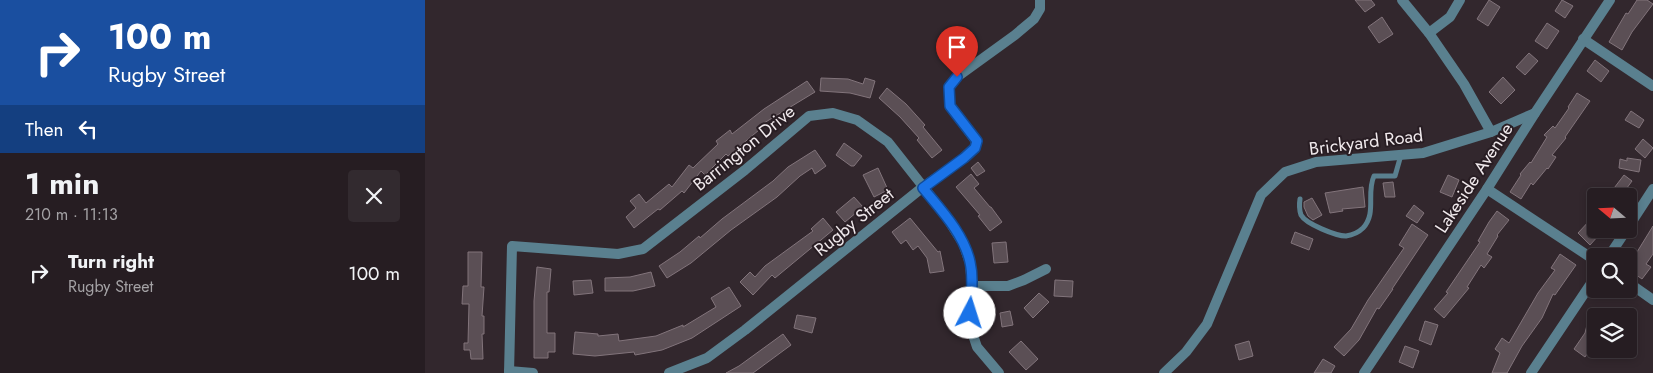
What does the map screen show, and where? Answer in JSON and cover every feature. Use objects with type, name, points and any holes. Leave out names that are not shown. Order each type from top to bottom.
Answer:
[{"type":"street","points":[[1402,0],[1429,33],[1465,84],[1491,132]]},
{"type":"street","points":[[1429,33],[1450,17],[1461,0]]},
{"type":"street","name":"Lakeside Avenue","points":[[1364,373],[1487,189],[1583,38],[1610,0]]},
{"type":"street","name":"Rugby Street","points":[[669,373],[707,358],[975,148],[977,141],[950,106],[949,87],[957,77],[1034,19],[1040,5]]},
{"type":"street","points":[[1583,38],[1653,86]]},
{"type":"street","name":"Barrington Drive","points":[[509,372],[512,246],[618,254],[643,249],[745,170],[809,116],[833,113],[857,120],[888,142],[944,213],[963,243],[970,263],[972,286],[970,326],[977,347],[999,373]]},
{"type":"street","name":"Brickyard Road","points":[[1164,373],[1185,352],[1207,324],[1261,195],[1285,172],[1316,162],[1423,153],[1491,132],[1535,113]]},
{"type":"street","points":[[1487,189],[1587,255]]},
{"type":"street","points":[[1637,214],[1653,189]]},
{"type":"street","points":[[972,286],[1008,286],[1046,269]]},
{"type":"street","points":[[1531,373],[1587,289]]},
{"type":"street","points":[[1637,289],[1653,300]]},
{"type":"street","points":[[509,372],[533,373]]},
{"type":"lane","points":[[1300,199],[1299,207],[1302,217],[1313,224],[1344,236],[1355,234],[1365,227],[1372,213],[1371,183],[1374,176],[1395,176],[1401,155]]},
{"type":"building","points":[[1355,0],[1371,0],[1375,5],[1365,12]]},
{"type":"building","points":[[1489,0],[1500,7],[1488,26],[1477,19]]},
{"type":"building","points":[[1562,0],[1573,6],[1565,18],[1555,11]]},
{"type":"building","points":[[1637,0],[1647,0],[1653,4],[1632,32],[1622,50],[1609,42],[1626,13],[1628,14]]},
{"type":"building","points":[[1382,17],[1393,34],[1379,43],[1368,27]]},
{"type":"building","points":[[1547,23],[1559,31],[1547,49],[1535,41]]},
{"type":"building","points":[[1529,53],[1538,61],[1525,75],[1516,67]]},
{"type":"building","points":[[1595,60],[1609,71],[1601,82],[1587,71]]},
{"type":"building","points":[[1503,77],[1515,90],[1501,104],[1489,92]]},
{"type":"building","points":[[821,78],[848,79],[863,84],[865,78],[875,81],[870,98],[850,93],[820,91]]},
{"type":"building","points":[[807,81],[815,92],[764,123],[765,125],[728,156],[726,154],[705,175],[701,171],[684,193],[682,191],[660,210],[658,209],[634,228],[626,217],[636,208],[630,201],[639,194],[646,203],[669,184],[672,187],[689,165],[693,168],[718,144],[716,141],[730,130],[732,134],[764,109]]},
{"type":"building","points":[[887,88],[906,104],[925,125],[923,127],[942,150],[932,158],[917,140],[919,138],[879,98]]},
{"type":"building","points":[[1577,93],[1590,101],[1566,138],[1552,155],[1556,157],[1548,169],[1533,185],[1531,183],[1521,199],[1510,192],[1520,174],[1531,163],[1547,137],[1544,135],[1553,126],[1555,128]]},
{"type":"building","points":[[1631,111],[1644,120],[1639,128],[1625,120]]},
{"type":"building","points":[[1643,139],[1653,148],[1645,158],[1635,149]]},
{"type":"building","points":[[844,143],[862,156],[854,166],[851,166],[836,155]]},
{"type":"building","points":[[815,150],[826,166],[815,174],[812,168],[800,176],[777,197],[731,230],[691,263],[667,278],[659,266],[699,236],[700,238],[788,167]]},
{"type":"building","points":[[1627,158],[1641,160],[1639,172],[1619,168],[1620,159],[1627,161]]},
{"type":"building","points":[[978,162],[985,171],[977,176],[971,168]]},
{"type":"building","points":[[878,168],[888,190],[874,197],[863,175]]},
{"type":"building","points":[[971,174],[979,184],[974,188],[1002,222],[990,231],[978,216],[980,215],[956,187]]},
{"type":"building","points":[[1448,175],[1459,180],[1452,197],[1440,192]]},
{"type":"building","points":[[1624,175],[1632,181],[1627,188],[1614,188]]},
{"type":"building","points":[[1393,182],[1395,197],[1385,197],[1383,183]]},
{"type":"building","points":[[1363,187],[1365,207],[1342,209],[1343,211],[1330,213],[1325,193]]},
{"type":"building","points":[[854,197],[863,207],[845,222],[836,212]]},
{"type":"building","points":[[1312,198],[1322,215],[1313,220],[1308,216],[1304,207],[1304,202]]},
{"type":"building","points":[[1414,205],[1424,213],[1417,223],[1406,216]]},
{"type":"building","points":[[1497,211],[1509,220],[1497,235],[1487,254],[1492,257],[1484,268],[1481,265],[1467,287],[1469,288],[1444,318],[1434,309],[1448,293],[1446,292],[1480,242],[1478,241]]},
{"type":"building","points":[[823,218],[833,230],[775,278],[772,275],[753,295],[740,282],[750,272],[755,277],[765,266],[813,231],[811,229]]},
{"type":"building","points":[[910,218],[938,252],[940,251],[944,271],[930,273],[927,258],[918,246],[913,250],[906,240],[901,244],[892,232]]},
{"type":"building","points":[[1587,223],[1587,238],[1596,238],[1590,245],[1578,233]]},
{"type":"building","points":[[1412,224],[1428,235],[1393,289],[1379,309],[1377,308],[1359,340],[1344,356],[1334,347],[1351,329],[1368,300],[1404,248],[1399,245]]},
{"type":"building","points":[[1653,226],[1653,254],[1646,264],[1651,267],[1642,279],[1637,276],[1637,252]]},
{"type":"building","points":[[1295,232],[1313,239],[1309,250],[1291,243]]},
{"type":"building","points":[[1006,242],[1008,262],[994,263],[992,243]]},
{"type":"building","points":[[468,252],[482,252],[481,287],[484,287],[482,316],[484,316],[484,334],[482,334],[483,359],[471,359],[470,350],[464,350],[464,343],[468,343],[469,304],[462,304],[463,286],[468,286]]},
{"type":"building","points":[[1560,254],[1576,265],[1555,295],[1553,294],[1542,318],[1522,346],[1507,373],[1492,373],[1500,353],[1495,349],[1502,338],[1509,343],[1538,293],[1555,270],[1551,268]]},
{"type":"building","points":[[537,267],[551,269],[549,292],[547,292],[547,333],[555,333],[555,352],[548,352],[548,358],[534,358],[534,301]]},
{"type":"building","points":[[651,272],[655,286],[633,291],[605,291],[605,278],[630,277]]},
{"type":"building","points":[[591,280],[593,293],[574,295],[573,281]]},
{"type":"building","points":[[1055,280],[1073,281],[1072,297],[1054,296]]},
{"type":"building","points":[[729,287],[741,306],[692,338],[662,350],[635,355],[634,352],[595,356],[573,354],[575,332],[598,334],[598,336],[618,334],[619,341],[656,336],[683,325],[683,327],[716,307],[711,298]]},
{"type":"building","points":[[1039,293],[1049,302],[1033,318],[1024,308]]},
{"type":"building","points":[[1010,311],[1013,325],[1002,327],[1000,313]]},
{"type":"building","points":[[797,315],[816,318],[812,333],[794,328]]},
{"type":"building","points":[[1425,321],[1438,325],[1431,345],[1419,340]]},
{"type":"building","points":[[1587,325],[1587,354],[1585,357],[1574,349],[1585,333]]},
{"type":"building","points":[[783,334],[791,345],[753,373],[726,373],[739,366]]},
{"type":"building","points":[[1021,341],[1038,359],[1026,370],[1009,352]]},
{"type":"building","points":[[1249,341],[1253,356],[1239,360],[1235,345]]},
{"type":"building","points":[[1405,346],[1419,351],[1413,368],[1399,362]]},
{"type":"building","points":[[1323,359],[1335,366],[1331,373],[1314,373]]},
{"type":"route","points":[[957,77],[949,87],[950,106],[977,141],[975,148],[923,188],[944,213],[963,243],[970,263],[972,286],[970,313]]}]
